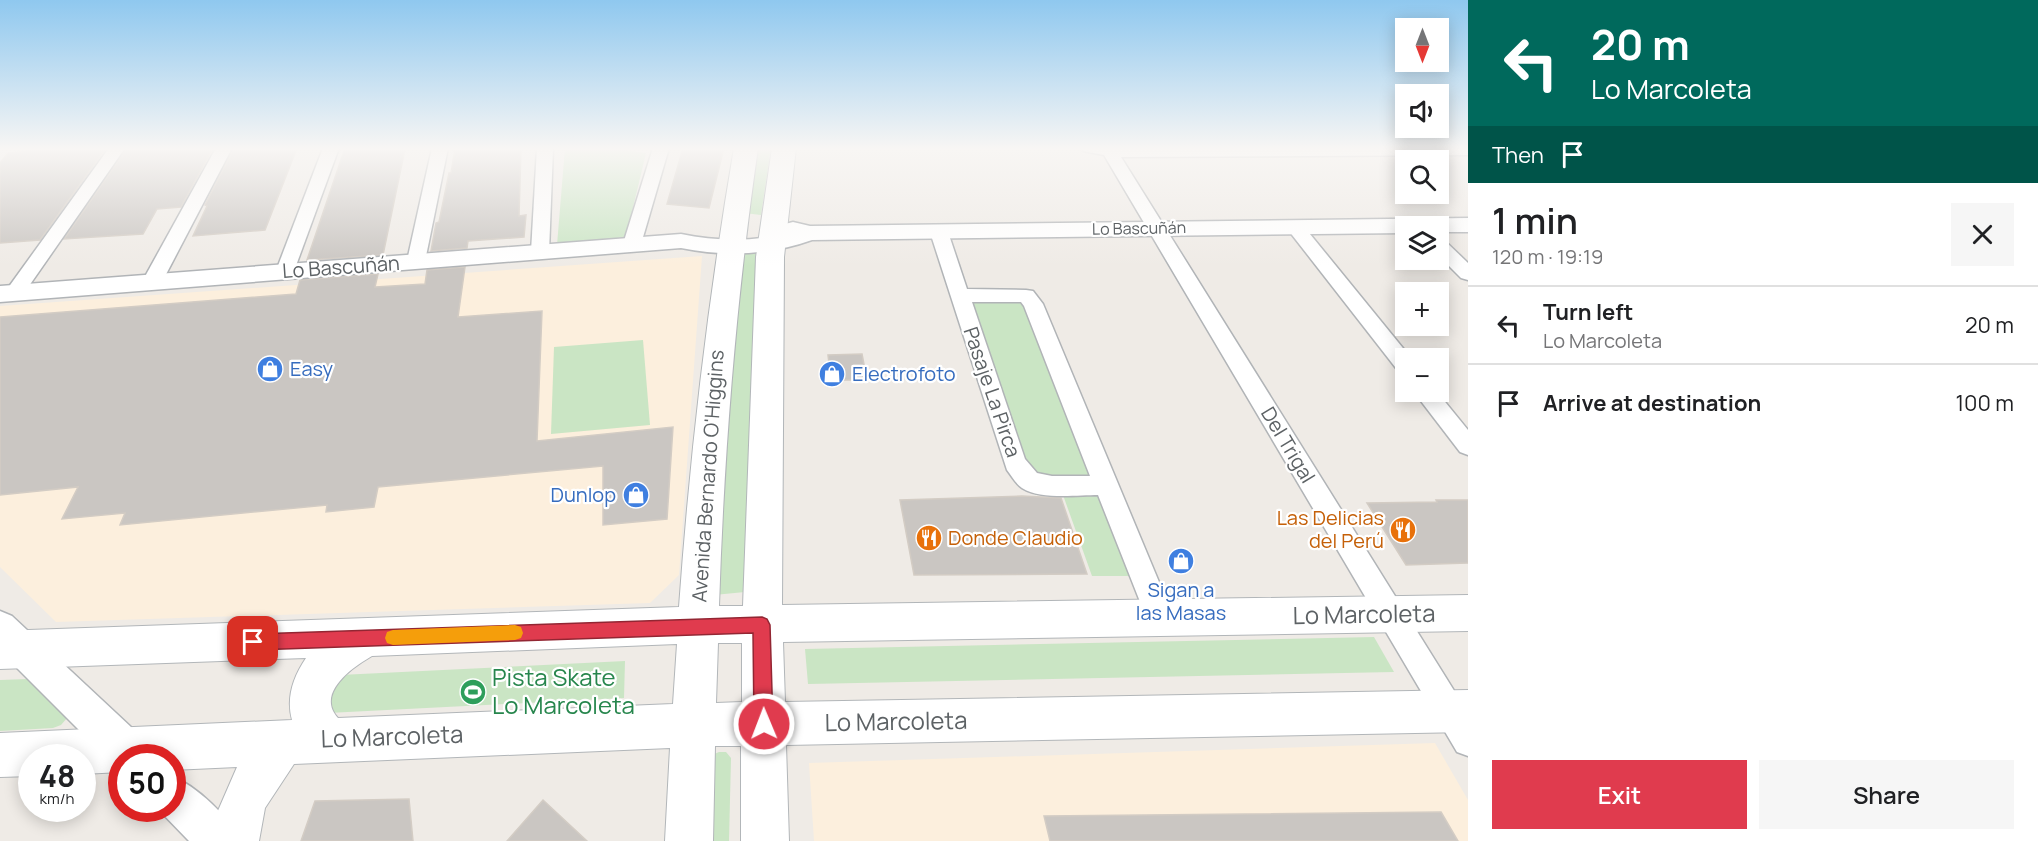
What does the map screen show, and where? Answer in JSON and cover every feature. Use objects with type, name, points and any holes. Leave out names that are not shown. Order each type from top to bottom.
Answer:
[{"type":"main road","name":"Avenida Bernardo O'Higgins","points":[[688,841],[698,625],[715,365],[730,237],[739,187]]},
{"type":"main road","points":[[765,841],[762,625],[767,332],[773,237],[779,187]]},
{"type":"main road","name":"Lo Marcoleta","points":[[8,642],[363,639],[698,625],[1468,613]]},
{"type":"main road","points":[[328,740],[314,726],[309,712],[310,700],[317,679],[332,659],[363,639]]},
{"type":"main road","name":"Lo Marcoleta","points":[[186,749],[284,742],[693,725],[1462,721]]},
{"type":"main road","points":[[235,841],[238,821],[247,792],[265,764],[284,742]]},
{"type":"main road","name":"Lo Marcoleta","points":[[0,755],[108,753]]},
{"type":"street","points":[[8,293],[87,187]]},
{"type":"street","points":[[152,282],[203,187]]},
{"type":"street","points":[[285,272],[316,187]]},
{"type":"street","points":[[416,261],[432,187]]},
{"type":"street","points":[[540,252],[543,187]]},
{"type":"street","points":[[632,244],[649,187]]},
{"type":"street","name":"Del Trigal","points":[[1128,187],[1156,228],[1391,614],[1462,721]]},
{"type":"street","name":"Lo Bascuñán","points":[[1449,225],[1468,225]]},
{"type":"street","name":"Lo Bascuñán","points":[[8,293],[632,244],[681,241],[705,245],[730,237],[773,237],[810,233],[1395,226]]},
{"type":"street","points":[[1295,227],[1395,353]]},
{"type":"street","name":"Pasaje La Pirca","points":[[939,232],[1015,463],[1030,481],[1052,486],[1106,485]]},
{"type":"street","points":[[1449,255],[1468,274]]},
{"type":"street","name":"Pasaje La Pirca","points":[[960,295],[1026,296],[1033,304],[1160,618]]},
{"type":"street","points":[[1433,402],[1468,446]]},
{"type":"street","points":[[8,642],[120,744]]},
{"type":"street","points":[[186,809],[219,841]]},
{"type":"shaded area","points":[[702,256],[679,575],[650,603],[56,622],[0,567],[0,306]]},
{"type":"shaded area","points":[[1435,743],[1468,800],[1468,841],[814,841],[809,763]]},
{"type":"green space","points":[[562,187],[638,187],[626,237],[557,245]]},
{"type":"green space","points":[[748,187],[765,187],[761,215],[744,213]]},
{"type":"green space","points":[[757,248],[745,592],[714,595],[736,251]]},
{"type":"green space","points":[[1027,299],[1136,576],[1092,576],[1063,495],[1035,495],[972,300]]},
{"type":"green space","points":[[643,340],[650,425],[551,434],[554,347]]},
{"type":"green space","points":[[1374,637],[1394,672],[808,684],[805,649]]},
{"type":"green space","name":"Pista Skate Lo Marcoleta","points":[[625,661],[624,698],[328,713],[324,686],[340,675]]},
{"type":"green space","points":[[28,679],[66,714],[67,718],[61,725],[53,728],[0,731],[0,680]]},
{"type":"green space","points":[[726,752],[731,758],[729,841],[710,841],[712,755]]},
{"type":"building","points":[[0,187],[78,187],[40,240],[0,243]]},
{"type":"building","points":[[100,187],[192,187],[181,207],[157,209],[143,234],[64,239]]},
{"type":"building","points":[[214,187],[282,187],[265,230],[193,236],[207,206],[205,205]]},
{"type":"building","points":[[332,187],[397,187],[383,255],[307,260]]},
{"type":"building","points":[[446,187],[520,187],[519,216],[526,215],[524,237],[468,241],[467,248],[431,251],[436,223],[439,222]]},
{"type":"building","points":[[672,187],[714,187],[709,208],[667,204]]},
{"type":"building","name":"Easy","points":[[465,267],[458,317],[542,311],[537,441],[673,427],[667,519],[603,525],[603,466],[378,487],[374,507],[326,512],[327,505],[120,525],[125,513],[62,519],[78,487],[0,495],[0,317],[296,294],[300,280],[378,274],[375,287],[425,284],[427,270]]},
{"type":"building","points":[[862,354],[867,380],[831,380],[828,355]]},
{"type":"building","points":[[1022,496],[1061,498],[1087,574],[914,575],[900,500]]},
{"type":"building","points":[[1436,500],[1468,500],[1468,563],[1406,565],[1367,503],[1437,502]]},
{"type":"building","points":[[409,799],[413,841],[301,841],[315,801]]},
{"type":"building","points":[[543,800],[587,841],[507,841]]},
{"type":"building","points":[[1441,812],[1458,841],[1050,841],[1044,816]]},
{"type":"slow traffic","points":[[393,638],[515,633]]},
{"type":"place","name":"Easy","points":[[270,369]]},
{"type":"place","name":"Electrofoto","points":[[832,374]]},
{"type":"place","name":"Dunlop","points":[[636,495]]},
{"type":"place","name":"Las Delicias del Perú","points":[[1403,530]]},
{"type":"place","name":"Donde Claudio","points":[[929,538]]},
{"type":"place","name":"Sigan a las Masas","points":[[1181,561]]},
{"type":"place","name":"Pista Skate Lo Marcoleta","points":[[473,692]]},
{"type":"route","points":[[253,642],[698,625],[762,625],[764,724]]}]
